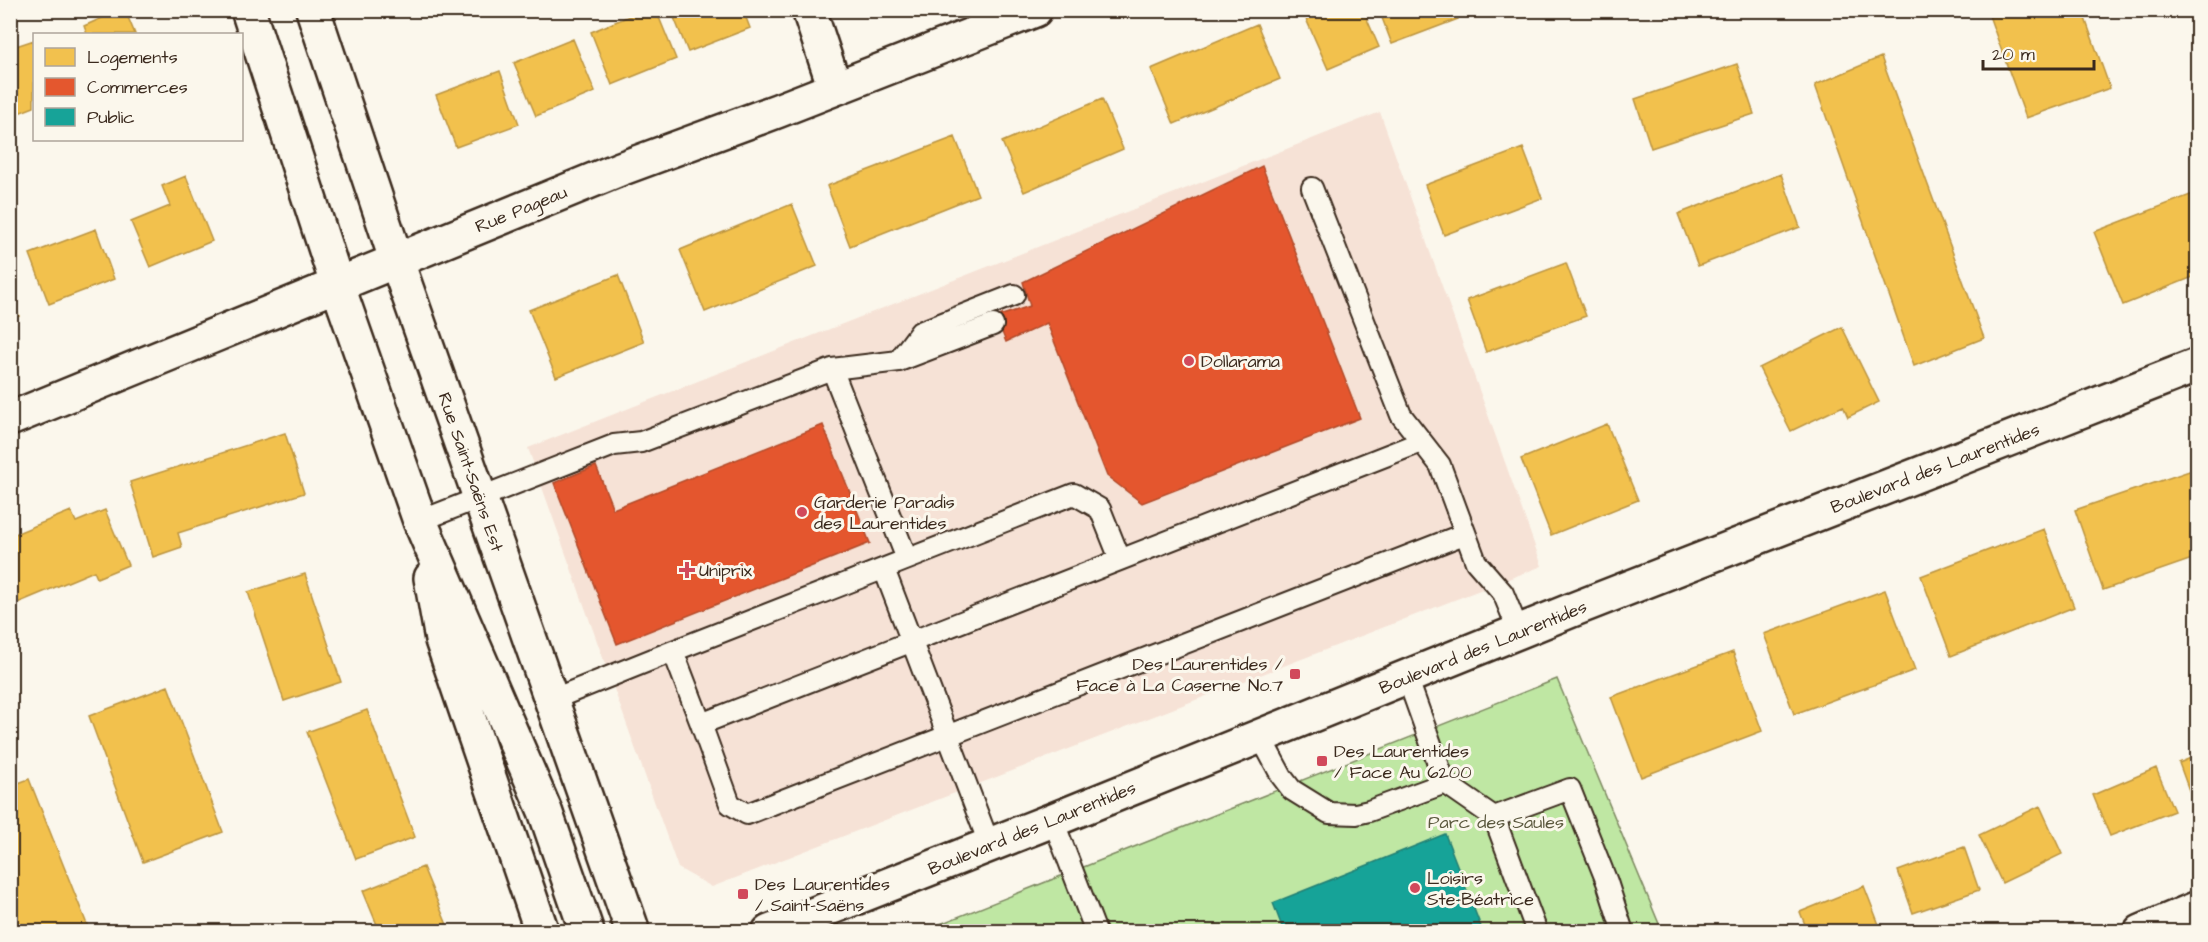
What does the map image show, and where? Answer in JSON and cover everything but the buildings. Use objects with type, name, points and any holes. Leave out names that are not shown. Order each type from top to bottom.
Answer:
[{"type":"main road","points":[[248,10],[337,284],[420,521],[545,811],[587,932]]},
{"type":"main road","name":"Rue Saint-Saëns Est","points":[[313,10],[396,259],[631,926],[630,932]]},
{"type":"main road","points":[[809,10],[836,88]]},
{"type":"main road","name":"Rue Pageau","points":[[10,419],[620,169],[777,111],[1035,10]]},
{"type":"main road","name":"Boulevard des Laurentides","points":[[769,932],[990,846],[1519,632],[2198,365]]},
{"type":"main road","points":[[420,521],[442,640],[542,932]]},
{"type":"main road","points":[[2141,932],[2186,919]]},
{"type":"lane","points":[[1312,188],[1401,415],[1440,465],[1476,562],[1503,593],[1519,632]]},
{"type":"lane","points":[[898,361],[920,332],[1014,295]]},
{"type":"lane","points":[[420,521],[614,444],[641,442],[832,369],[898,361],[993,325]]},
{"type":"lane","points":[[832,369],[907,559]]},
{"type":"lane","points":[[701,724],[1421,442]]},
{"type":"lane","points":[[551,700],[1074,494],[1100,509],[1120,559]]},
{"type":"lane","points":[[673,651],[730,804],[747,814],[1464,534]]},
{"type":"lane","points":[[884,569],[990,846]]},
{"type":"lane","points":[[1407,677],[1445,783],[1494,818],[1537,932]]},
{"type":"lane","points":[[1260,736],[1282,777],[1292,790],[1329,813],[1356,814],[1369,811],[1445,783]]},
{"type":"lane","points":[[1494,818],[1570,789],[1607,882],[1623,932]]},
{"type":"lane","points":[[1053,820],[1096,932]]},
{"type":"shaded area","points":[[1380,112],[1542,566],[712,887],[678,868],[528,448]]},
{"type":"green space","name":"Parc des Saules","points":[[1557,679],[1662,931],[920,932]]},
{"type":"place","name":"Dollarama","points":[[1189,361]]},
{"type":"place","name":"Garderie Paradis des Laurentides","points":[[802,512]]},
{"type":"place","name":"Uniprix","points":[[687,570]]},
{"type":"place","name":"Des Laurentides / Face à La Caserne No.7","points":[[1295,674]]},
{"type":"place","name":"Des Laurentides / Face Au 6200","points":[[1322,761]]},
{"type":"place","name":"Loisirs Ste-Béatrice","points":[[1415,888]]},
{"type":"place","name":"Des Laurentides / Saint-Saëns","points":[[743,894]]}]
